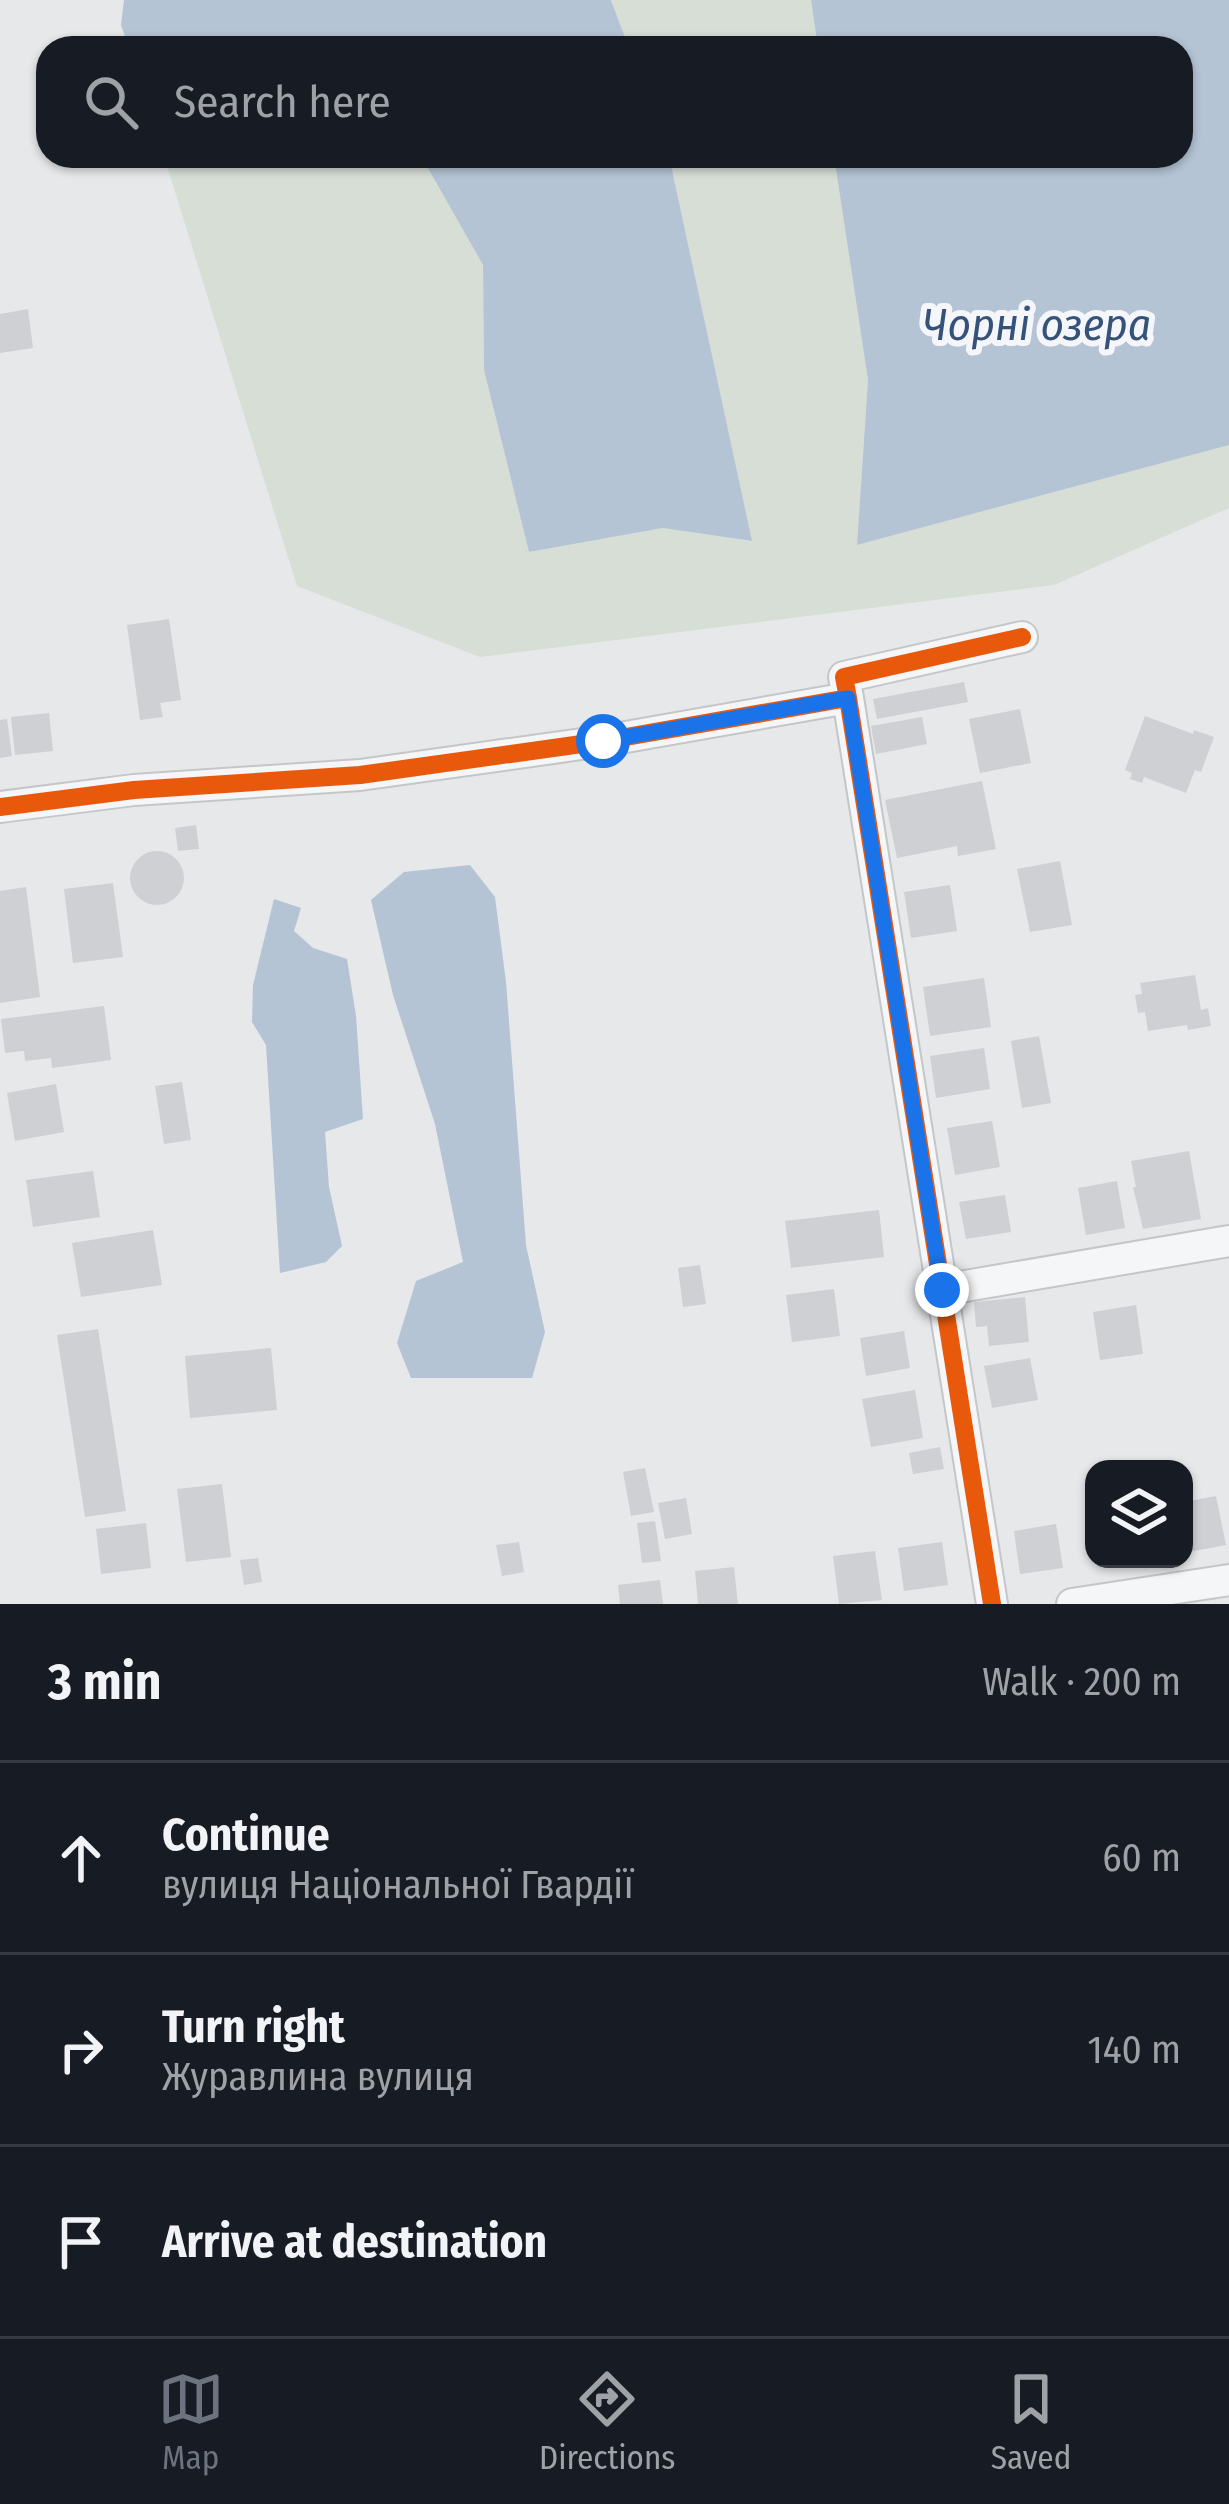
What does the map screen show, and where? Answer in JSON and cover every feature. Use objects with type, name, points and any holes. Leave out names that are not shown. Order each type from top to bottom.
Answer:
[{"type":"street","points":[[992,1604],[844,677],[1022,638]]},
{"type":"street","points":[[0,807],[134,790],[360,775],[603,741],[848,698]]},
{"type":"street","points":[[942,1290],[1229,1241]]},
{"type":"street","points":[[1072,1604],[1229,1580]]},
{"type":"shaded area","points":[[611,0],[811,0],[816,36],[624,36]]},
{"type":"shaded area","points":[[168,168],[428,168],[483,265],[484,370],[529,552],[664,528],[751,541],[672,168],[836,168],[868,380],[857,545],[1229,445],[1229,508],[1054,585],[480,657],[297,586]]},
{"type":"water","points":[[124,0],[611,0],[624,36],[125,36]]},
{"type":"water","name":"Чорні озера","points":[[811,0],[1229,0],[1229,445],[857,545],[868,380],[836,168],[1193,168],[1193,36],[816,36]]},
{"type":"water","points":[[428,168],[672,168],[752,541],[663,528],[529,552],[484,370],[483,265]]},
{"type":"water","points":[[470,865],[495,897],[506,982],[526,1245],[545,1332],[532,1378],[411,1378],[397,1343],[416,1281],[463,1262],[435,1124],[393,995],[371,900],[404,872]]},
{"type":"water","points":[[274,899],[301,908],[294,931],[313,948],[347,959],[363,1119],[325,1132],[329,1187],[342,1246],[326,1262],[280,1273],[266,1045],[252,1022],[253,985]]},
{"type":"building","points":[[28,309],[33,348],[0,353],[0,314]]},
{"type":"building","points":[[169,619],[181,700],[160,703],[163,717],[140,720],[127,625]]},
{"type":"building","points":[[964,682],[968,702],[877,719],[873,699]]},
{"type":"building","points":[[1020,709],[1031,763],[980,773],[969,719]]},
{"type":"building","points":[[49,713],[53,751],[15,755],[11,717]]},
{"type":"building","points":[[1145,716],[1214,737],[1201,772],[1195,770],[1186,793],[1144,777],[1142,783],[1130,779],[1132,773],[1125,770]]},
{"type":"building","points":[[922,717],[927,744],[876,754],[871,726]]},
{"type":"building","points":[[7,719],[12,756],[0,758],[0,720]]},
{"type":"building","points":[[982,781],[996,849],[958,856],[957,846],[897,858],[885,800]]},
{"type":"building","points":[[196,825],[199,849],[178,851],[175,828]]},
{"type":"building","points":[[157,851],[176,859],[184,878],[176,897],[157,905],[138,897],[130,878],[138,859]]},
{"type":"building","points":[[1060,861],[1072,925],[1030,932],[1017,869]]},
{"type":"building","points":[[113,883],[123,957],[73,963],[64,889]]},
{"type":"building","points":[[950,885],[957,931],[911,938],[904,892]]},
{"type":"building","points":[[26,887],[40,997],[0,1003],[0,891]]},
{"type":"building","points":[[1195,975],[1201,1010],[1208,1008],[1211,1026],[1148,1031],[1145,1012],[1138,1013],[1135,995],[1142,994],[1140,983]]},
{"type":"building","points":[[984,978],[991,1027],[930,1036],[923,987]]},
{"type":"building","points":[[104,1006],[111,1060],[52,1068],[51,1058],[25,1061],[24,1051],[5,1053],[1,1019]]},
{"type":"building","points":[[1039,1036],[1051,1103],[1022,1108],[1011,1041]]},
{"type":"building","points":[[984,1048],[990,1089],[936,1098],[930,1056]]},
{"type":"building","points":[[182,1082],[191,1140],[164,1144],[155,1086]]},
{"type":"building","points":[[56,1084],[64,1132],[15,1141],[7,1093]]},
{"type":"building","points":[[992,1121],[1000,1167],[955,1175],[947,1128]]},
{"type":"building","points":[[1189,1151],[1201,1219],[1143,1229],[1131,1161]]},
{"type":"building","points":[[93,1171],[100,1217],[33,1227],[26,1180]]},
{"type":"building","points":[[1117,1181],[1125,1228],[1086,1235],[1078,1188]]},
{"type":"building","points":[[1005,1195],[1011,1232],[966,1239],[959,1202]]},
{"type":"building","points":[[879,1210],[884,1257],[791,1268],[785,1221]]},
{"type":"building","points":[[153,1230],[162,1285],[81,1297],[72,1243]]},
{"type":"building","points":[[700,1265],[706,1304],[683,1307],[678,1268]]},
{"type":"building","points":[[834,1289],[840,1336],[792,1342],[786,1295]]},
{"type":"building","points":[[1025,1297],[1029,1342],[989,1346],[987,1326],[976,1327],[974,1302]]},
{"type":"building","points":[[1136,1305],[1143,1354],[1100,1360],[1093,1312]]},
{"type":"building","points":[[98,1329],[126,1511],[85,1517],[57,1335]]},
{"type":"building","points":[[904,1331],[910,1368],[866,1376],[860,1338]]},
{"type":"building","points":[[271,1348],[277,1410],[190,1418],[185,1356]]},
{"type":"building","points":[[1030,1358],[1038,1400],[992,1408],[984,1366]]},
{"type":"building","points":[[915,1390],[923,1438],[871,1447],[862,1399]]},
{"type":"building","points":[[940,1447],[944,1469],[913,1474],[909,1453]]},
{"type":"building","points":[[645,1468],[654,1512],[631,1516],[623,1472]]},
{"type":"building","points":[[222,1484],[231,1557],[186,1562],[177,1489]]},
{"type":"building","points":[[1216,1496],[1226,1545],[1193,1551],[1193,1500]]},
{"type":"building","points":[[686,1498],[692,1534],[665,1539],[658,1503]]},
{"type":"building","points":[[655,1521],[661,1561],[642,1563],[637,1523]]},
{"type":"building","points":[[146,1523],[151,1568],[101,1574],[96,1529]]},
{"type":"building","points":[[1056,1524],[1063,1568],[1020,1574],[1014,1531]]},
{"type":"building","points":[[519,1542],[524,1572],[502,1576],[496,1545]]},
{"type":"building","points":[[942,1542],[948,1585],[904,1591],[898,1548]]},
{"type":"building","points":[[875,1551],[882,1600],[839,1604],[833,1556]]},
{"type":"building","points":[[258,1558],[262,1582],[244,1585],[240,1560]]},
{"type":"building","points":[[734,1567],[738,1604],[698,1604],[695,1571]]},
{"type":"building","points":[[660,1580],[663,1604],[620,1604],[618,1585]]},
{"type":"cycle path","points":[[0,807],[134,790],[360,775],[603,741],[848,698],[844,677],[1022,637]]},
{"type":"cycle path","points":[[848,698],[992,1604]]},
{"type":"route","points":[[603,741],[848,698],[942,1290]]}]
